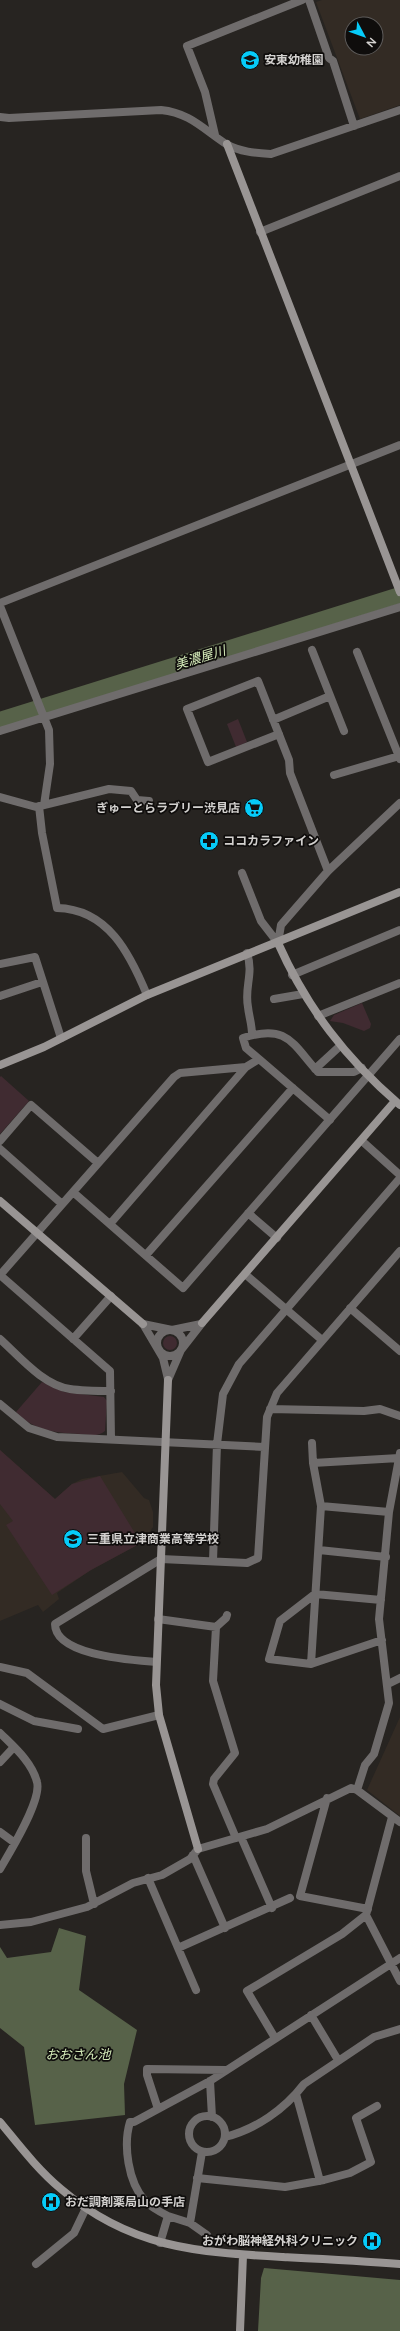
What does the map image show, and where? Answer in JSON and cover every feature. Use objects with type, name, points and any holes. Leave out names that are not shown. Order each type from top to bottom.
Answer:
[{"type":"street","points":[[215,135],[205,92],[187,46],[302,0]]},
{"type":"street","points":[[308,0],[317,28],[330,58],[333,61],[354,126]]},
{"type":"street","points":[[0,116],[9,118],[161,110],[175,111],[190,117],[227,144],[250,153],[271,154],[400,110]]},
{"type":"street","points":[[227,144],[400,592]]},
{"type":"street","points":[[260,232],[400,176]]},
{"type":"street","points":[[147,995],[133,962],[110,930],[76,910],[57,908],[42,833],[42,806],[50,764],[49,730],[0,604],[400,445]]},
{"type":"street","points":[[0,731],[400,607]]},
{"type":"street","points":[[312,650],[344,731]]},
{"type":"street","points":[[334,775],[399,758],[357,652]]},
{"type":"street","points":[[279,734],[208,762],[187,708],[258,681],[273,720],[279,734],[289,760],[290,773],[328,872]]},
{"type":"street","points":[[273,720],[330,696]]},
{"type":"street","points":[[0,797],[42,806],[109,789],[131,791],[137,800],[149,801]]},
{"type":"street","points":[[278,943],[281,925],[328,872],[400,803]]},
{"type":"street","points":[[202,1323],[172,1330],[160,1336],[158,1342],[159,1350],[168,1356],[174,1356],[181,1350],[202,1323],[398,1101],[369,1076],[340,1046],[318,1016],[292,975],[278,943],[261,921],[242,873]]},
{"type":"street","points":[[0,1065],[61,1038],[147,995],[247,953],[278,943],[400,892]]},
{"type":"street","points":[[292,975],[400,930]]},
{"type":"street","points":[[247,953],[251,965],[247,997],[252,1022],[252,1035]]},
{"type":"street","points":[[0,964],[35,957],[61,1038]]},
{"type":"street","points":[[0,996],[42,982]]},
{"type":"street","points":[[318,1016],[400,983]]},
{"type":"street","points":[[274,999],[303,994]]},
{"type":"street","points":[[330,1120],[246,1048],[243,1038],[252,1035],[272,1034],[287,1038],[300,1048],[318,1072],[354,1072],[362,1068]]},
{"type":"street","points":[[73,1192],[183,1288],[400,1040]]},
{"type":"street","points":[[315,1069],[340,1046]]},
{"type":"street","points":[[110,1224],[246,1067],[258,1059]]},
{"type":"street","points":[[111,1439],[110,1371],[0,1275],[177,1074],[246,1067]]},
{"type":"street","points":[[146,1255],[293,1088]]},
{"type":"street","points":[[0,1141],[31,1105],[98,1163]]},
{"type":"street","points":[[362,1141],[400,1175]]},
{"type":"street","points":[[0,1149],[62,1204]]},
{"type":"street","points":[[213,1561],[218,1444],[223,1394],[239,1364],[285,1308],[400,1178]]},
{"type":"street","points":[[0,1201],[143,1324],[159,1350],[166,1368],[168,1380],[166,1442],[156,1662],[159,1715],[196,1852],[224,1928]]},
{"type":"street","points":[[248,1213],[277,1238]]},
{"type":"street","points":[[156,1662],[94,1654],[62,1640],[56,1633],[55,1624],[161,1560],[247,1563],[258,1558],[267,1417],[277,1393],[400,1251]]},
{"type":"street","points":[[246,1274],[322,1340]]},
{"type":"street","points":[[74,1339],[111,1296]]},
{"type":"street","points":[[350,1308],[400,1351]]},
{"type":"street","points":[[143,1324],[172,1330],[179,1334],[183,1339],[181,1350],[168,1380]]},
{"type":"street","points":[[0,1339],[44,1377],[58,1386],[70,1389],[110,1391]]},
{"type":"street","points":[[0,1404],[23,1424],[38,1432],[57,1437],[264,1447]]},
{"type":"street","points":[[270,1409],[364,1411],[380,1409],[400,1416]]},
{"type":"street","points":[[311,1664],[322,1506],[313,1463],[312,1443]]},
{"type":"street","points":[[313,1463],[400,1456],[390,1512],[379,1619],[388,1684],[389,1703],[374,1754],[365,1765],[357,1790]]},
{"type":"street","points":[[322,1506],[390,1512]]},
{"type":"street","points":[[319,1550],[386,1557]]},
{"type":"street","points":[[381,1600],[315,1594],[280,1621],[269,1660],[311,1664],[382,1640]]},
{"type":"street","points":[[227,1615],[226,1618],[216,1627],[213,1681],[234,1753],[214,1779],[213,1784],[272,1908]]},
{"type":"street","points":[[158,1618],[216,1627]]},
{"type":"street","points":[[0,1667],[27,1673],[103,1729],[159,1715]]},
{"type":"street","points":[[388,1684],[400,1678]]},
{"type":"street","points":[[0,1704],[34,1721],[78,1729]]},
{"type":"street","points":[[0,1733],[29,1765],[38,1783],[32,1807],[15,1843],[0,1869]]},
{"type":"street","points":[[0,1762],[14,1748]]},
{"type":"street","points":[[0,1925],[37,1920],[94,1904],[132,1883],[162,1875],[196,1852],[267,1829],[327,1798],[351,1788],[357,1790],[400,1822]]},
{"type":"street","points":[[327,1798],[300,1896],[367,1912]]},
{"type":"street","points":[[275,2038],[247,1991],[342,1934],[367,1912],[392,1817]]},
{"type":"street","points":[[0,1832],[15,1843]]},
{"type":"street","points":[[86,1838],[86,1871],[94,1904]]},
{"type":"street","points":[[148,1878],[196,1990]]},
{"type":"street","points":[[178,1948],[272,1908],[290,1898]]},
{"type":"street","points":[[367,1912],[400,1981]]},
{"type":"street","points":[[207,2235],[190,2224],[155,2210],[141,2195],[129,2165],[127,2132],[130,2122],[134,2122],[210,2081],[400,1958]]},
{"type":"street","points":[[311,2015],[338,2060]]},
{"type":"street","points":[[225,2137],[266,2119],[296,2094],[304,2084],[374,2037],[400,2029]]},
{"type":"street","points":[[158,2109],[147,2075],[148,2069],[226,2070]]},
{"type":"street","points":[[210,2081],[212,2117]]},
{"type":"street","points":[[296,2094],[320,2181]]},
{"type":"street","points":[[197,2178],[285,2187],[320,2181],[350,2173],[371,2162],[356,2118],[377,2106]]},
{"type":"street","points":[[202,2117],[212,2117],[223,2125],[225,2137],[223,2143],[215,2151],[202,2152],[190,2142],[189,2130],[196,2120],[202,2117]]},
{"type":"street","points":[[0,2122],[46,2175],[86,2208],[114,2225],[160,2243],[200,2252],[400,2264]]},
{"type":"street","points":[[190,2224],[202,2152]]},
{"type":"street","points":[[36,2264],[74,2232],[86,2208]]},
{"type":"street","points":[[160,2243],[168,2216]]},
{"type":"street","points":[[240,2331],[243,2255]]},
{"type":"shaded area","points":[[322,0],[400,0],[400,105],[360,119],[316,2]]},
{"type":"shaded area","points":[[238,719],[247,742],[236,747],[227,724]]},
{"type":"shaded area","points":[[362,1003],[371,1024],[370,1028],[364,1031],[343,1023],[330,1021],[334,1015]]},
{"type":"shaded area","points":[[1,1076],[29,1101],[0,1134],[0,1077]]},
{"type":"shaded area","points":[[167,1336],[173,1336],[177,1340],[177,1346],[173,1350],[167,1350],[163,1346],[163,1340]]},
{"type":"shaded area","points":[[42,1382],[64,1392],[104,1397],[107,1401],[105,1431],[94,1435],[54,1432],[38,1427],[23,1418],[16,1412]]},
{"type":"shaded area","name":"三重県立津商業高等学校","points":[[0,1450],[55,1499],[72,1484],[82,1479],[122,1472],[144,1498],[149,1500],[153,1512],[153,1527],[143,1542],[91,1570],[57,1593],[59,1599],[43,1612],[38,1605],[0,1621]]},
{"type":"shaded area","name":"三重県立津商業高等学校","points":[[0,1450],[55,1499],[72,1484],[100,1476],[141,1543],[91,1570],[52,1595],[6,1525],[13,1521],[0,1504]]},
{"type":"shaded area","points":[[400,1717],[400,1816],[367,1790]]},
{"type":"water","name":"おおさん池","points":[[59,1928],[86,1936],[79,1990],[137,2030],[124,2084],[125,2115],[35,2125],[24,2047],[0,2028],[0,1947],[7,1958],[51,1952]]},
{"type":"water","points":[[264,2268],[400,2280],[400,2331],[258,2331],[261,2278]]},
{"type":"waterway","name":"美濃屋川","points":[[0,720],[400,595]]},
{"type":"place","name":"安東幼稚園","points":[[250,60]]},
{"type":"place","name":"ぎゅーとらラブリー渋見店","points":[[254,808]]},
{"type":"place","name":"ココカラファイン","points":[[209,841]]},
{"type":"place","name":"三重県立津商業高等学校","points":[[73,1539]]},
{"type":"place","name":"おだ調剤薬局山の手店","points":[[51,2202]]},
{"type":"place","name":"おがわ脳神経外科クリニック","points":[[372,2241]]}]
